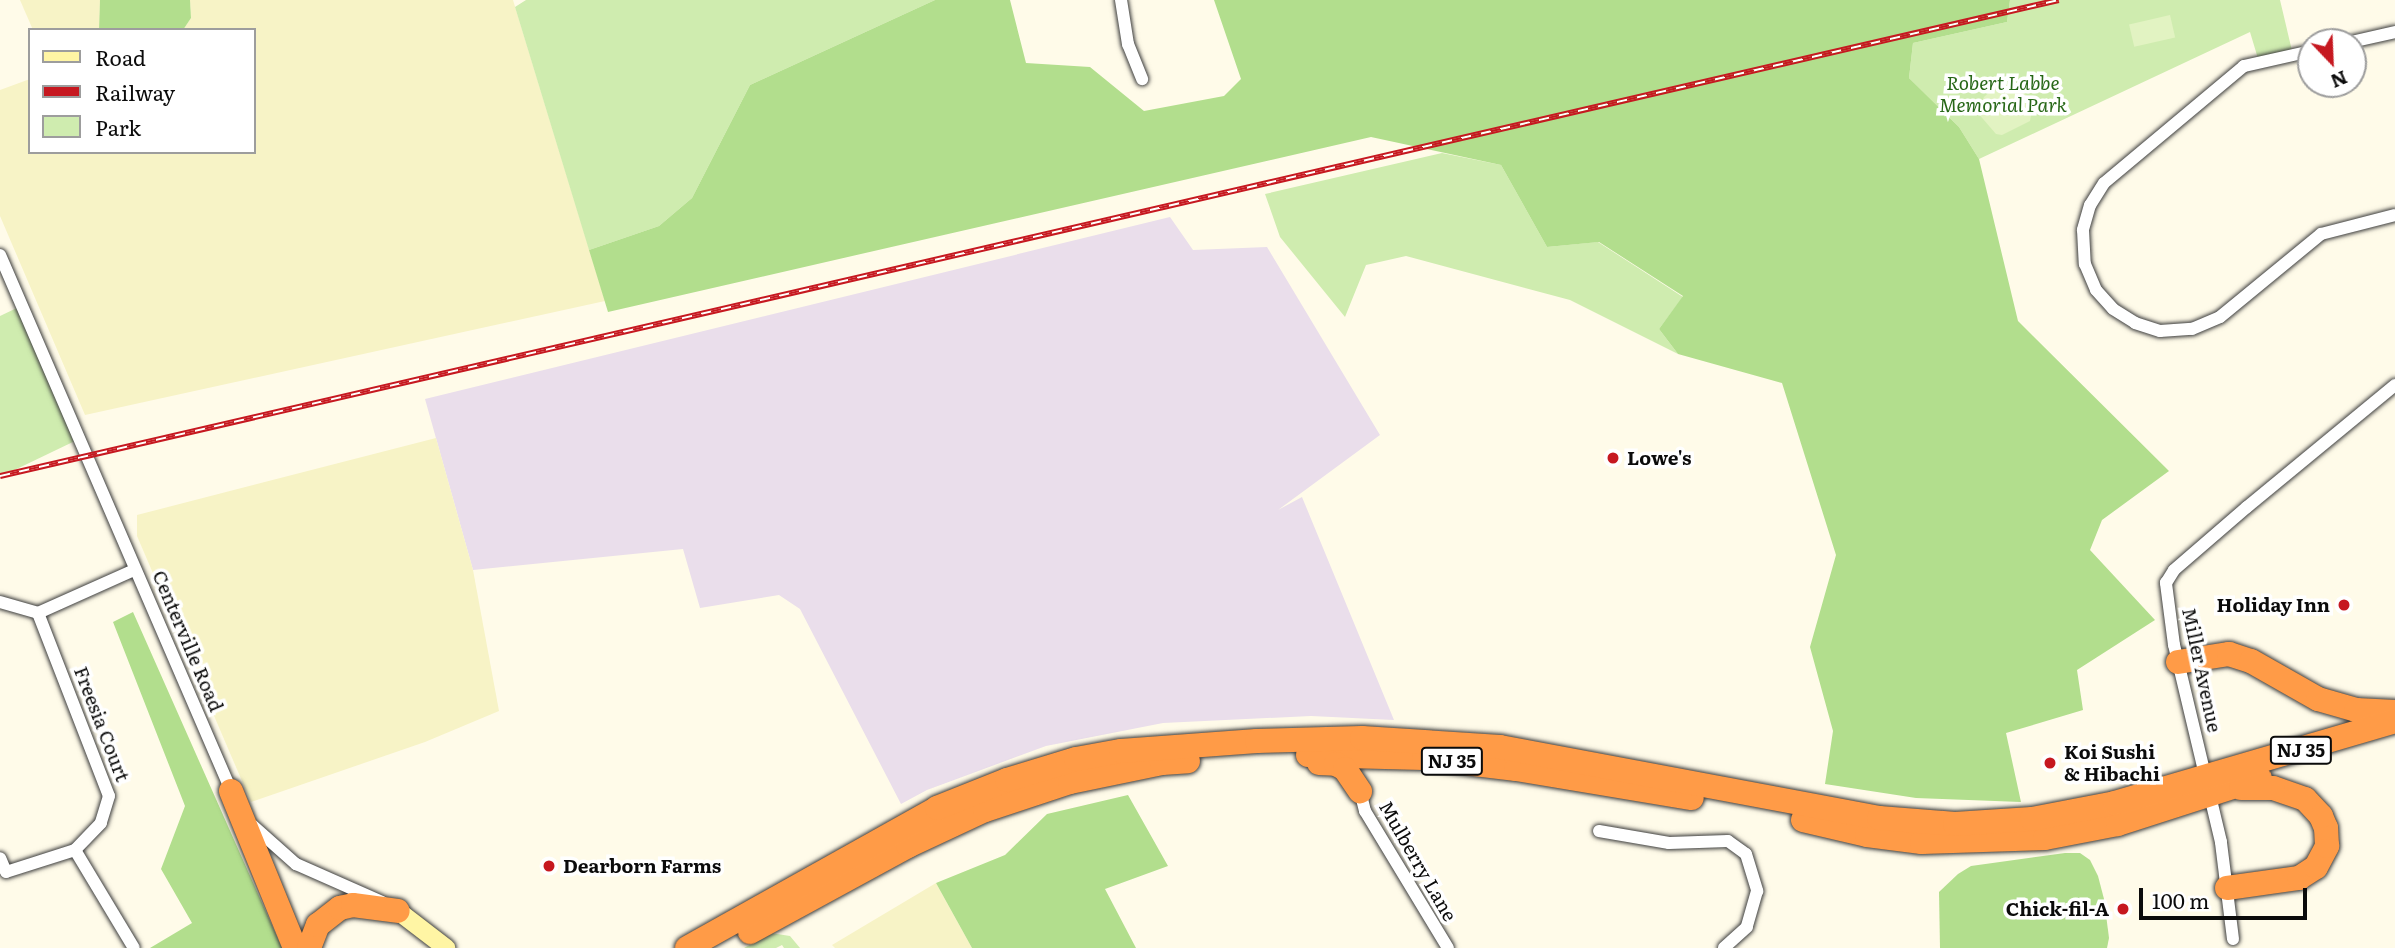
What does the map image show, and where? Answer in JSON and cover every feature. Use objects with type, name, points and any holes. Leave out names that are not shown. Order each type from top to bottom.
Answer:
[{"type":"highway","points":[[2178,662],[2229,654],[2252,661],[2318,699],[2356,710],[2395,712]]},
{"type":"highway","name":"NJ 35","points":[[722,948],[908,846],[1017,799],[1070,782],[1162,764],[1278,754],[1424,758],[1516,769],[1680,796],[1867,835],[1922,842],[2045,838],[2118,824],[2395,721]]},
{"type":"highway","name":"NJ 35","points":[[687,948],[937,808],[1007,780],[1076,759],[1134,750],[1362,738],[1500,747],[1879,818],[1955,824],[2032,819],[2215,788],[2395,738]]},
{"type":"highway","points":[[1278,754],[1336,764],[1345,769],[1360,791]]},
{"type":"highway","points":[[1360,791],[1362,780],[1370,770],[1424,758]]},
{"type":"highway","points":[[2215,788],[2273,788],[2305,799],[2322,816],[2328,836],[2323,857],[2316,867],[2299,878],[2227,888]]},
{"type":"highway","points":[[231,791],[295,948]]},
{"type":"highway","points":[[309,948],[318,925],[340,908],[353,905],[398,911]]},
{"type":"street","points":[[1121,0],[1128,44],[1142,79]]},
{"type":"street","points":[[2367,38],[2395,32]]},
{"type":"street","points":[[2297,54],[2244,66],[2111,176],[2094,198],[2087,215],[2082,248],[2088,274],[2096,290],[2113,309],[2135,323],[2160,331],[2192,329],[2221,317],[2328,231],[2395,215]]},
{"type":"street","name":"Centerville Road","points":[[0,256],[134,570],[245,819],[296,864],[398,911],[446,948]]},
{"type":"street","name":"Miller Avenue","points":[[2234,940],[2215,788],[2178,662],[2166,592],[2169,576],[2246,507],[2395,385]]},
{"type":"street","points":[[0,602],[38,612],[134,570]]},
{"type":"street","name":"Freesia Court","points":[[0,858],[3,873],[75,850],[101,823],[109,796],[38,612]]},
{"type":"street","name":"Mulberry Lane","points":[[1360,791],[1365,811],[1447,948]]},
{"type":"street","points":[[1599,831],[1669,843],[1728,841],[1746,854],[1757,891],[1747,927],[1724,948]]},
{"type":"street","points":[[75,850],[134,948]]},
{"type":"shaded area","points":[[20,0],[100,0],[99,28],[32,28]]},
{"type":"shaded area","points":[[190,0],[513,0],[605,301],[85,415],[0,216],[0,90],[28,80],[28,154],[256,154],[256,28],[184,28],[191,18]]},
{"type":"shaded area","points":[[1170,217],[1193,250],[1267,247],[1380,435],[1278,510],[1302,497],[1394,720],[1311,716],[1163,723],[1046,746],[927,790],[901,804],[800,609],[779,595],[700,608],[683,549],[473,570],[425,399]]},
{"type":"shaded area","points":[[436,438],[473,570],[499,711],[425,742],[251,802],[137,536],[137,515]]},
{"type":"shaded area","points":[[936,883],[972,948],[835,948],[832,945]]},
{"type":"green space","points":[[100,0],[190,0],[191,18],[184,28],[99,28]]},
{"type":"green space","points":[[526,0],[935,0],[750,85],[692,198],[659,226],[589,250],[515,7]]},
{"type":"green space","points":[[935,0],[1010,0],[1026,63],[1090,67],[1144,111],[1224,96],[1241,79],[1214,0],[2010,0],[2007,22],[1913,43],[1909,78],[1959,127],[1979,159],[2018,321],[2169,471],[2102,520],[2090,550],[2155,620],[2077,670],[2083,710],[2006,733],[2021,802],[1916,798],[1825,784],[1833,731],[1810,647],[1836,555],[1782,383],[1678,354],[1659,329],[1683,296],[1599,242],[1547,247],[1501,165],[1371,137],[608,312],[589,250],[659,226],[692,198],[750,85]]},
{"type":"green space","name":"Robert Labbe Memorial Park","points":[[2010,0],[2280,0],[2293,55],[2259,62],[2250,32],[1979,159],[1959,127],[1909,78],[1913,43],[2007,22]]},
{"type":"green space","points":[[2170,15],[2175,37],[2134,47],[2129,24]]},
{"type":"green space","points":[[2013,83],[2027,96],[2032,109],[2030,121],[2002,135],[1996,134],[1977,112],[1984,97],[1996,86]]},
{"type":"green space","points":[[1442,153],[1501,165],[1547,247],[1598,242],[1683,297],[1659,329],[1678,354],[1570,300],[1406,256],[1366,265],[1345,317],[1280,237],[1265,194]]},
{"type":"green space","points":[[21,306],[77,440],[0,477],[0,316]]},
{"type":"green space","points":[[133,612],[282,948],[150,948],[192,923],[161,869],[185,806],[113,622]]},
{"type":"green space","points":[[1128,795],[1168,866],[1105,889],[1136,948],[972,948],[936,883],[1005,855],[1047,814]]},
{"type":"green space","points":[[2080,853],[2090,860],[2098,876],[2109,938],[2107,948],[1940,948],[1939,892],[1958,874],[1971,866]]},
{"type":"green space","points":[[771,933],[790,936],[800,948],[784,948],[782,945],[776,948],[744,948]]},
{"type":"railway","points":[[0,476],[2059,0]]},
{"type":"place","name":"Lowe's","points":[[1613,458]]},
{"type":"place","name":"Holiday Inn","points":[[2344,605]]},
{"type":"place","name":"Koi Sushi & Hibachi","points":[[2050,763]]},
{"type":"place","name":"Dearborn Farms","points":[[549,866]]},
{"type":"place","name":"Chick-fil-A","points":[[2123,909]]}]
